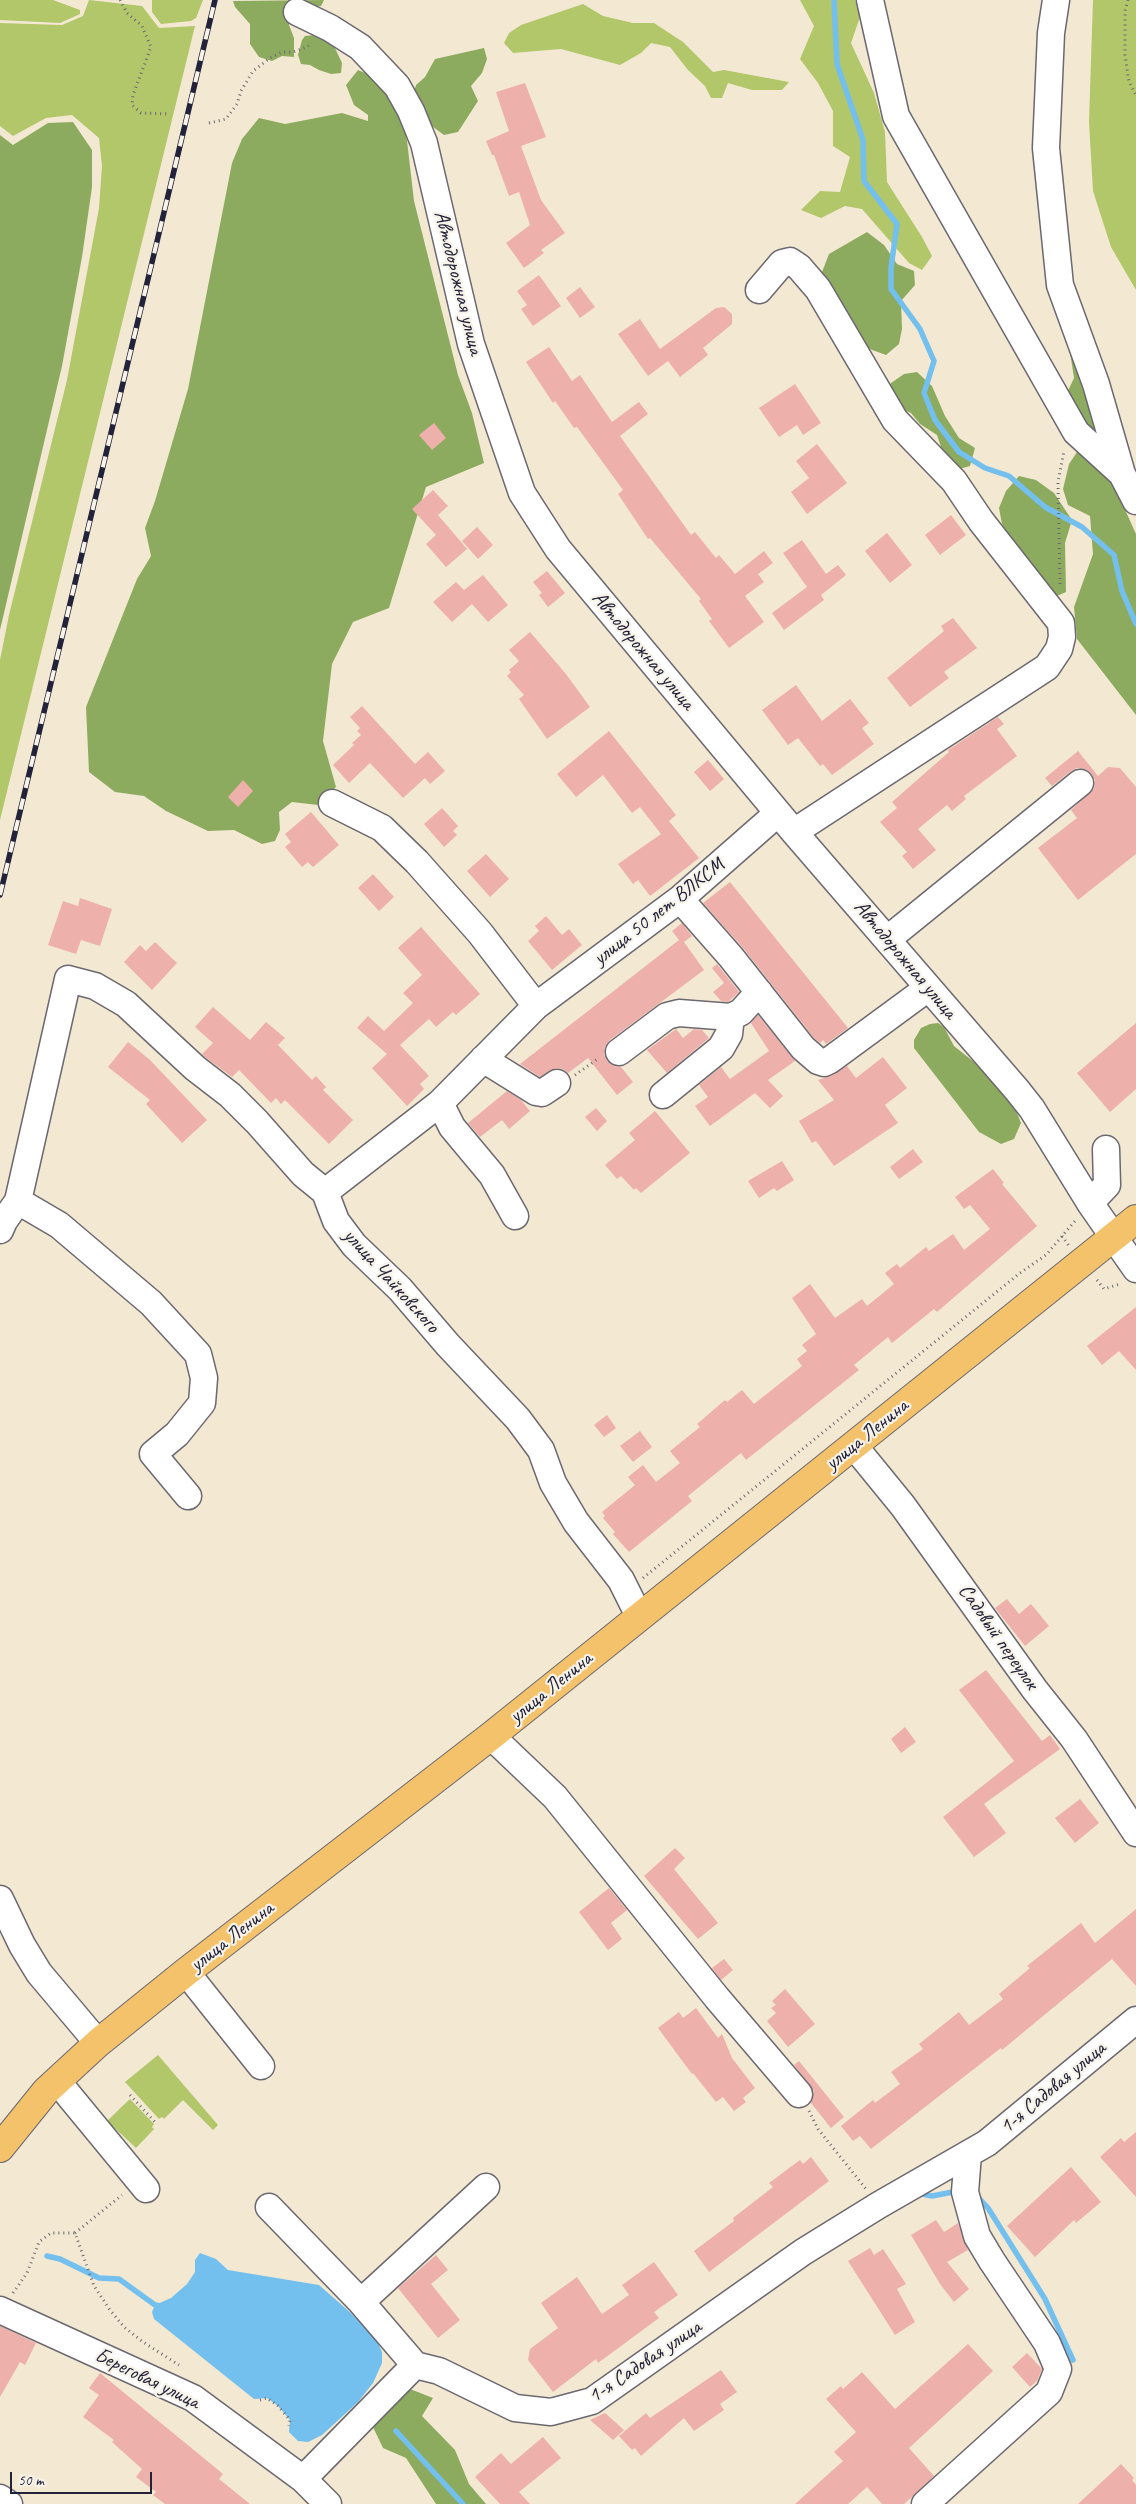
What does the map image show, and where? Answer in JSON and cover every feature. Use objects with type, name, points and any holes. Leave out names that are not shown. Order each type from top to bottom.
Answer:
[{"type":"main road","name":"улица Ленина","points":[[0,2148],[25,2114],[98,2043],[186,1972],[491,1736],[1136,1219]]},
{"type":"street","points":[[870,0],[896,116],[1076,432],[1122,474]]},
{"type":"street","points":[[1056,0],[1051,33],[1046,148],[1060,285],[1096,384],[1122,474],[1136,501]]},
{"type":"street","name":"Автодорожная улица","points":[[297,12],[330,28],[360,47],[397,86],[411,111],[424,143],[471,344],[522,493],[558,549],[786,822],[889,938],[928,988],[1032,1109],[1090,1203],[1136,1269]]},
{"type":"street","name":"улица 50 лет ВЛКСМ","points":[[325,1192],[440,1103],[536,1006],[680,899],[786,822],[1047,667],[1060,649],[1061,623],[981,521],[954,481],[895,420],[818,289],[799,267],[790,262],[782,263],[759,290]]},
{"type":"street","points":[[889,938],[1080,783]]},
{"type":"street","points":[[332,803],[382,828],[417,862],[480,932],[536,1006]]},
{"type":"street","points":[[680,899],[759,992],[803,1048],[818,1061],[824,1063],[928,988]]},
{"type":"street","name":"улица Чайковского","points":[[18,1201],[68,979],[95,986],[126,1004],[195,1068],[230,1095],[257,1122],[303,1174],[325,1192],[336,1221],[354,1246],[400,1289],[448,1345],[518,1419],[541,1450],[553,1483],[576,1522],[621,1580],[639,1616]]},
{"type":"street","points":[[619,1052],[667,1016],[679,1013],[731,1017],[741,1012],[759,992]]},
{"type":"street","points":[[663,1095],[720,1048],[729,1034],[731,1017]]},
{"type":"street","points":[[483,1059],[536,1092],[542,1093],[556,1083]]},
{"type":"street","points":[[440,1103],[452,1127],[492,1175],[515,1216]]},
{"type":"street","points":[[1090,1203],[1107,1186],[1106,1149]]},
{"type":"street","points":[[0,1230],[18,1201],[59,1225],[151,1303],[198,1354],[204,1378],[202,1402],[177,1434],[153,1454],[188,1496]]},
{"type":"street","name":"Садовый переулок","points":[[854,1446],[903,1506],[1035,1690],[1074,1739],[1136,1833]]},
{"type":"street","points":[[491,1736],[555,1797],[717,1998],[799,2094]]},
{"type":"street","points":[[0,1899],[22,1945],[39,1973],[78,2016],[98,2043]]},
{"type":"street","points":[[186,1972],[262,2066]]},
{"type":"street","name":"1-я Садовая улица","points":[[415,2365],[439,2371],[515,2408],[551,2412],[592,2401],[803,2252],[879,2205],[987,2144],[1136,2020]]},
{"type":"street","points":[[57,2081],[134,2192]]},
{"type":"street","points":[[925,2504],[1050,2392],[1058,2369],[1047,2343],[977,2236],[965,2192],[968,2154]]},
{"type":"street","points":[[361,2302],[486,2187]]},
{"type":"street","points":[[269,2207],[361,2302],[415,2365],[303,2480]]},
{"type":"street","name":"Береговая улица","points":[[0,2310],[193,2398],[303,2480],[328,2504]]},
{"type":"street","points":[[0,2498],[9,2504]]},
{"type":"path","points":[[120,0],[127,13],[142,26],[151,47],[133,96],[132,105],[141,113],[170,114]]},
{"type":"path","points":[[1128,0],[1125,11],[1125,55],[1129,82],[1136,95]]},
{"type":"path","points":[[209,123],[226,119],[237,104],[241,91],[253,71],[270,58],[282,52],[293,52],[307,47],[330,28]]},
{"type":"path","points":[[1060,586],[1058,482],[1062,459],[1072,425]]},
{"type":"path","points":[[556,1083],[571,1078],[607,1052],[619,1052]]},
{"type":"path","points":[[627,1591],[977,1308],[1046,1255],[1090,1203]]},
{"type":"path","points":[[799,2094],[818,2129],[879,2205]]},
{"type":"path","points":[[130,2095],[155,2122]]},
{"type":"path","points":[[16,2290],[27,2273],[39,2242],[51,2233],[75,2232],[134,2192]]},
{"type":"path","points":[[75,2232],[82,2246],[94,2286],[124,2327],[181,2368],[193,2398]]},
{"type":"path","points":[[260,2400],[267,2398],[278,2406],[290,2420],[289,2426]]},
{"type":"green space","points":[[0,0],[53,0],[80,10],[80,14],[60,23],[0,20]]},
{"type":"green space","points":[[89,0],[142,6],[159,28],[195,26],[0,820],[0,660],[9,615],[67,380],[99,208],[102,166],[99,138],[72,115],[46,118],[13,136],[0,126],[0,23],[62,25],[83,16]]},
{"type":"green space","points":[[152,0],[203,0],[196,18],[191,21],[161,24],[152,12]]},
{"type":"green space","points":[[324,0],[321,6],[288,12],[289,25],[294,38],[294,57],[282,56],[272,61],[259,57],[250,44],[250,24],[235,7],[233,1]]},
{"type":"green space","points":[[800,0],[855,0],[860,17],[851,43],[874,93],[885,132],[887,182],[932,256],[922,270],[909,263],[862,209],[845,206],[821,218],[801,210],[820,191],[840,192],[850,157],[833,146],[833,111],[818,83],[800,59],[814,26]]},
{"type":"green space","points":[[1093,0],[1136,0],[1136,290],[1111,247],[1093,191],[1089,122]]},
{"type":"green space","points":[[583,4],[603,16],[633,23],[654,23],[683,42],[713,72],[724,70],[789,82],[782,90],[752,90],[728,83],[722,98],[711,98],[705,86],[688,70],[670,47],[651,43],[641,53],[620,65],[561,49],[513,53],[504,43],[509,33],[521,25]]},
{"type":"green space","points":[[305,36],[326,37],[335,48],[342,63],[341,73],[331,74],[310,65],[301,64],[298,55],[302,40]]},
{"type":"green space","points":[[484,48],[487,59],[482,73],[471,86],[478,101],[458,132],[444,135],[425,121],[414,92],[416,85],[425,77],[435,59]]},
{"type":"green space","points":[[358,70],[382,80],[399,107],[406,132],[414,201],[458,375],[472,413],[484,463],[426,487],[389,608],[353,622],[332,664],[323,741],[336,787],[318,805],[292,802],[279,812],[280,830],[275,841],[262,844],[234,830],[208,831],[166,811],[144,796],[115,792],[89,772],[86,707],[137,579],[151,556],[145,528],[155,501],[188,389],[232,163],[242,139],[259,118],[285,124],[342,113],[368,121],[368,115],[354,105],[346,85]]},
{"type":"green space","points":[[73,122],[92,150],[92,187],[82,257],[62,366],[0,630],[0,135],[13,145],[48,123]]},
{"type":"green space","points":[[867,232],[884,245],[897,264],[914,271],[915,285],[901,301],[902,329],[899,344],[886,355],[853,343],[837,300],[822,272],[829,254]]},
{"type":"green space","points":[[1070,352],[1075,352],[1096,425],[1092,433],[1066,395],[1074,378]]},
{"type":"green space","points":[[917,372],[932,386],[945,416],[959,438],[975,448],[970,466],[956,470],[943,453],[937,435],[920,424],[911,413],[896,407],[886,391],[891,383],[904,374]]},
{"type":"green space","points":[[1079,449],[1109,474],[1136,534],[1136,715],[1077,639],[1074,607],[1093,554],[1090,516],[1068,505],[1063,489],[1069,464]]},
{"type":"green space","points":[[1019,476],[1036,480],[1054,493],[1072,520],[1065,543],[1066,592],[1050,599],[1002,524],[999,508],[1006,491]]},
{"type":"green space","points":[[938,1023],[944,1027],[954,1046],[974,1062],[1015,1108],[1021,1123],[1014,1139],[1001,1144],[979,1132],[914,1048],[914,1040],[921,1028]]},
{"type":"green space","points":[[158,2055],[218,2125],[213,2130],[183,2100],[164,2119],[162,2117],[159,2119],[125,2082]]},
{"type":"green space","points":[[130,2099],[154,2124],[152,2127],[154,2129],[136,2148],[107,2121]]},
{"type":"green space","points":[[405,2387],[433,2398],[422,2416],[455,2450],[469,2484],[486,2504],[436,2504],[406,2458],[383,2448],[372,2425]]},
{"type":"water","points":[[200,2253],[216,2259],[228,2270],[319,2285],[351,2313],[377,2341],[382,2352],[382,2363],[373,2383],[358,2402],[322,2435],[308,2442],[298,2441],[289,2432],[290,2420],[278,2406],[267,2398],[254,2399],[154,2319],[152,2312],[155,2305],[171,2298],[187,2284],[195,2272],[195,2260]]},
{"type":"building","points":[[525,83],[546,137],[521,146],[541,200],[565,233],[541,250],[544,253],[524,268],[506,243],[530,225],[519,192],[509,196],[494,155],[492,155],[486,141],[509,131],[496,92]]},
{"type":"building","points":[[539,275],[561,306],[533,326],[521,309],[527,305],[517,291]]},
{"type":"building","points":[[580,287],[595,307],[580,318],[566,298]]},
{"type":"building","points":[[724,307],[732,314],[732,324],[703,348],[708,355],[680,377],[668,361],[648,376],[618,334],[640,319],[660,349],[716,308]]},
{"type":"building","points":[[549,347],[572,381],[580,375],[612,422],[639,402],[648,414],[620,436],[691,535],[695,532],[716,558],[719,555],[735,574],[764,551],[773,563],[758,574],[764,582],[745,596],[764,622],[729,648],[709,621],[712,619],[699,601],[701,599],[650,538],[648,539],[618,494],[623,490],[577,427],[574,428],[555,401],[553,403],[526,362]]},
{"type":"building","points":[[795,384],[821,423],[803,435],[797,425],[779,437],[759,408]]},
{"type":"building","points":[[434,423],[446,438],[432,450],[419,435]]},
{"type":"building","points":[[817,444],[847,483],[807,514],[791,492],[809,478],[796,461]]},
{"type":"building","points":[[433,490],[448,506],[438,515],[467,549],[446,567],[426,544],[436,535],[412,509]]},
{"type":"building","points":[[951,515],[966,535],[940,555],[925,535]]},
{"type":"building","points":[[477,527],[493,545],[478,559],[462,541]]},
{"type":"building","points":[[887,533],[912,565],[890,583],[865,551]]},
{"type":"building","points":[[802,540],[826,574],[838,565],[846,575],[821,595],[824,600],[784,630],[772,613],[807,587],[783,553]]},
{"type":"building","points":[[547,571],[565,593],[548,607],[539,595],[542,593],[533,582]]},
{"type":"building","points":[[483,575],[508,605],[488,622],[472,604],[452,622],[433,602],[456,582],[464,590]]},
{"type":"building","points":[[953,618],[977,648],[944,672],[949,678],[910,707],[887,678],[944,631],[941,626]]},
{"type":"building","points":[[530,632],[566,674],[590,707],[547,739],[519,699],[524,695],[507,676],[511,672],[509,670],[519,661],[509,650]]},
{"type":"building","points":[[796,685],[822,721],[850,699],[869,723],[862,728],[874,744],[832,775],[823,764],[820,766],[798,738],[788,745],[762,710]]},
{"type":"building","points":[[362,706],[415,764],[428,752],[445,771],[430,784],[425,778],[403,798],[370,763],[349,783],[333,765],[354,745],[352,743],[361,735],[357,731],[360,728],[350,717]]},
{"type":"building","points":[[998,717],[1004,724],[997,729],[1017,756],[964,796],[966,799],[952,811],[947,805],[918,829],[936,850],[913,869],[902,856],[907,852],[880,822],[897,808],[892,802],[949,752],[948,750]]},
{"type":"building","points":[[609,731],[676,815],[669,821],[699,858],[650,896],[638,880],[633,884],[618,864],[661,834],[640,807],[632,813],[603,775],[576,797],[557,774]]},
{"type":"building","points":[[1078,751],[1098,776],[1108,767],[1120,768],[1136,787],[1136,854],[1078,900],[1038,848],[1077,818],[1071,810],[1094,789],[1095,780],[1091,773],[1085,769],[1077,768],[1071,771],[1052,786],[1045,778]]},
{"type":"building","points":[[708,760],[724,779],[710,791],[694,772]]},
{"type":"building","points":[[243,780],[253,791],[238,807],[228,797]]},
{"type":"building","points":[[442,808],[458,826],[453,831],[457,835],[444,847],[424,824]]},
{"type":"building","points":[[311,812],[339,845],[313,867],[308,862],[302,867],[285,847],[291,842],[285,834]]},
{"type":"building","points":[[486,854],[509,879],[490,897],[467,871]]},
{"type":"building","points":[[373,874],[394,897],[379,911],[358,888]]},
{"type":"building","points":[[730,882],[848,1028],[826,1044],[823,1040],[820,1043],[814,1038],[743,948],[703,903]]},
{"type":"building","points":[[80,898],[112,909],[100,946],[81,940],[76,954],[48,945],[63,901],[78,906]]},
{"type":"building","points":[[546,916],[562,935],[569,929],[582,945],[552,970],[528,941],[539,931],[535,926]]},
{"type":"building","points":[[682,923],[692,936],[684,942],[704,970],[610,1040],[605,1047],[604,1054],[607,1061],[614,1066],[621,1067],[633,1082],[617,1095],[588,1058],[568,1073],[563,1069],[556,1068],[540,1077],[520,1064],[679,940],[672,931]]},
{"type":"building","points":[[421,927],[480,994],[456,1015],[453,1012],[436,1027],[429,1019],[400,1045],[429,1076],[420,1084],[424,1089],[407,1106],[372,1068],[387,1054],[357,1028],[368,1016],[384,1031],[413,1003],[403,993],[422,975],[398,948]]},
{"type":"building","points":[[155,942],[177,963],[152,990],[124,962],[140,945],[146,951]]},
{"type":"building","points":[[717,964],[739,992],[728,1002],[721,1001],[713,992],[724,983],[712,968]]},
{"type":"building","points":[[213,1007],[250,1040],[266,1022],[285,1038],[278,1045],[312,1080],[316,1076],[326,1087],[323,1090],[353,1120],[329,1144],[285,1100],[281,1104],[276,1098],[271,1103],[239,1070],[232,1077],[205,1057],[202,1054],[213,1043],[195,1027]]},
{"type":"building","points":[[758,1015],[795,1061],[768,1080],[783,1096],[770,1108],[755,1093],[710,1126],[695,1106],[708,1097],[699,1085],[721,1067],[730,1079],[769,1051],[751,1023]]},
{"type":"building","points":[[1136,1023],[1136,1089],[1110,1112],[1077,1073]]},
{"type":"building","points":[[676,1029],[683,1038],[694,1029],[702,1030],[709,1038],[667,1073],[647,1050]]},
{"type":"building","points":[[128,1042],[150,1060],[207,1120],[182,1143],[146,1104],[150,1100],[108,1067]]},
{"type":"building","points":[[883,1057],[907,1088],[885,1105],[898,1123],[834,1166],[816,1141],[812,1143],[799,1121],[834,1100],[818,1080],[831,1076],[847,1066],[856,1078]]},
{"type":"building","points":[[507,1091],[521,1100],[530,1111],[509,1129],[502,1120],[480,1137],[468,1123]]},
{"type":"building","points":[[596,1108],[607,1121],[597,1131],[585,1117]]},
{"type":"building","points":[[655,1111],[690,1153],[641,1193],[636,1188],[634,1190],[621,1176],[617,1179],[605,1165],[635,1140],[629,1133]]},
{"type":"building","points":[[913,1149],[923,1162],[899,1179],[890,1167]]},
{"type":"building","points":[[782,1161],[794,1180],[777,1191],[774,1188],[759,1198],[748,1181]]},
{"type":"building","points":[[993,1169],[1004,1183],[1002,1184],[1037,1226],[937,1312],[934,1309],[892,1343],[888,1337],[854,1365],[859,1370],[746,1460],[741,1453],[688,1496],[692,1501],[629,1552],[613,1534],[615,1532],[603,1518],[605,1516],[602,1512],[635,1485],[628,1477],[643,1465],[656,1482],[680,1463],[670,1451],[700,1427],[697,1424],[725,1400],[727,1402],[742,1390],[754,1404],[802,1366],[797,1359],[807,1351],[802,1345],[816,1334],[792,1298],[810,1284],[835,1318],[862,1299],[867,1306],[894,1284],[885,1273],[897,1264],[900,1268],[926,1247],[929,1251],[953,1234],[964,1250],[990,1229],[970,1205],[964,1209],[955,1197]]},
{"type":"building","points":[[1136,1307],[1136,1370],[1119,1351],[1102,1365],[1087,1346]]},
{"type":"building","points":[[607,1415],[616,1428],[604,1437],[594,1425]]},
{"type":"building","points":[[640,1431],[652,1447],[633,1462],[620,1446]]},
{"type":"building","points":[[1007,1599],[1019,1614],[1031,1604],[1049,1626],[1025,1646],[995,1608]]},
{"type":"building","points":[[986,1670],[1042,1741],[1050,1735],[1060,1749],[984,1804],[1006,1833],[974,1857],[943,1817],[1014,1761],[959,1690]]},
{"type":"building","points":[[905,1727],[916,1742],[901,1753],[891,1739]]},
{"type":"building","points":[[1080,1799],[1099,1823],[1075,1843],[1055,1818]]},
{"type":"building","points":[[675,1848],[685,1858],[674,1869],[718,1923],[698,1939],[644,1876]]},
{"type":"building","points":[[609,1888],[627,1910],[611,1923],[622,1939],[608,1950],[579,1912]]},
{"type":"building","points":[[1136,1909],[1136,1986],[1112,1959],[1002,2050],[1001,2048],[871,2149],[860,2136],[853,2141],[841,2126],[873,2100],[875,2103],[900,2084],[891,2072],[923,2049],[919,2044],[959,2012],[969,2025],[1003,1999],[999,1994],[1030,1968],[1027,1966],[1081,1923],[1095,1943]]},
{"type":"building","points":[[724,1959],[733,1970],[721,1980],[712,1968]]},
{"type":"building","points":[[785,1989],[815,2024],[788,2047],[767,2021],[776,2013],[771,2008],[776,2005],[772,2001]]},
{"type":"building","points":[[696,2008],[718,2038],[722,2034],[732,2058],[755,2088],[743,2098],[746,2102],[734,2111],[723,2097],[716,2102],[692,2074],[658,2028],[679,2012],[683,2018]]},
{"type":"building","points":[[799,2061],[844,2117],[831,2128],[811,2103],[814,2091],[794,2065]]},
{"type":"building","points":[[1136,2132],[1136,2197],[1100,2157],[1121,2138],[1124,2142]]},
{"type":"building","points":[[811,2157],[829,2181],[709,2272],[694,2251],[734,2221],[733,2218],[773,2187],[769,2183],[800,2160],[803,2164]]},
{"type":"building","points":[[1071,2167],[1101,2202],[1076,2223],[1074,2220],[1035,2257],[1007,2226]]},
{"type":"building","points":[[936,2220],[944,2232],[958,2223],[968,2250],[947,2262],[969,2289],[954,2302],[940,2284],[911,2235]]},
{"type":"building","points":[[870,2248],[874,2255],[883,2249],[906,2284],[897,2289],[915,2322],[895,2335],[848,2261]]},
{"type":"building","points":[[436,2255],[448,2270],[431,2284],[460,2320],[438,2338],[398,2288]]},
{"type":"building","points":[[654,2262],[678,2295],[654,2312],[659,2318],[598,2363],[596,2359],[553,2392],[528,2360],[530,2349],[558,2328],[541,2303],[577,2277],[602,2314],[629,2295],[622,2285]]},
{"type":"building","points":[[0,2326],[36,2343],[25,2365],[20,2362],[0,2397]]},
{"type":"building","points":[[968,2344],[993,2371],[909,2448],[934,2476],[913,2496],[904,2504],[882,2504],[867,2487],[848,2504],[795,2504],[843,2461],[834,2452],[856,2432],[826,2399],[841,2386],[843,2389],[862,2372],[895,2409]]},
{"type":"building","points":[[1027,2353],[1042,2369],[1037,2381],[1030,2387],[1012,2367]]},
{"type":"building","points":[[721,2370],[737,2392],[720,2404],[724,2410],[694,2431],[684,2418],[641,2456],[635,2448],[632,2450],[619,2436],[646,2413],[650,2418]]},
{"type":"building","points":[[100,2373],[223,2474],[219,2479],[250,2504],[165,2504],[153,2495],[156,2492],[136,2477],[142,2469],[112,2442],[114,2440],[83,2417],[99,2395],[89,2388]]},
{"type":"building","points":[[605,2413],[624,2430],[613,2440],[590,2420]]},
{"type":"building","points":[[543,2437],[561,2458],[519,2492],[530,2504],[500,2504],[475,2477],[501,2453],[511,2464]]},
{"type":"building","points":[[1121,2464],[1134,2478],[1132,2480],[1136,2485],[1136,2504],[1078,2504]]},
{"type":"waterway","points":[[834,0],[837,64],[863,140],[864,181],[897,224],[891,268],[891,289],[920,329],[934,361],[924,393],[935,420],[959,452],[985,468],[1009,476],[1045,507],[1082,527],[1114,555],[1122,591],[1136,624]]},
{"type":"waterway","points":[[918,2193],[932,2196],[958,2191]]},
{"type":"waterway","points":[[976,2195],[988,2208],[1045,2299],[1073,2360]]},
{"type":"waterway","points":[[47,2256],[60,2259],[99,2278],[119,2279],[155,2305],[161,2306]]},
{"type":"waterway","points":[[396,2431],[463,2504]]},
{"type":"railway","points":[[0,895],[215,0]]}]
